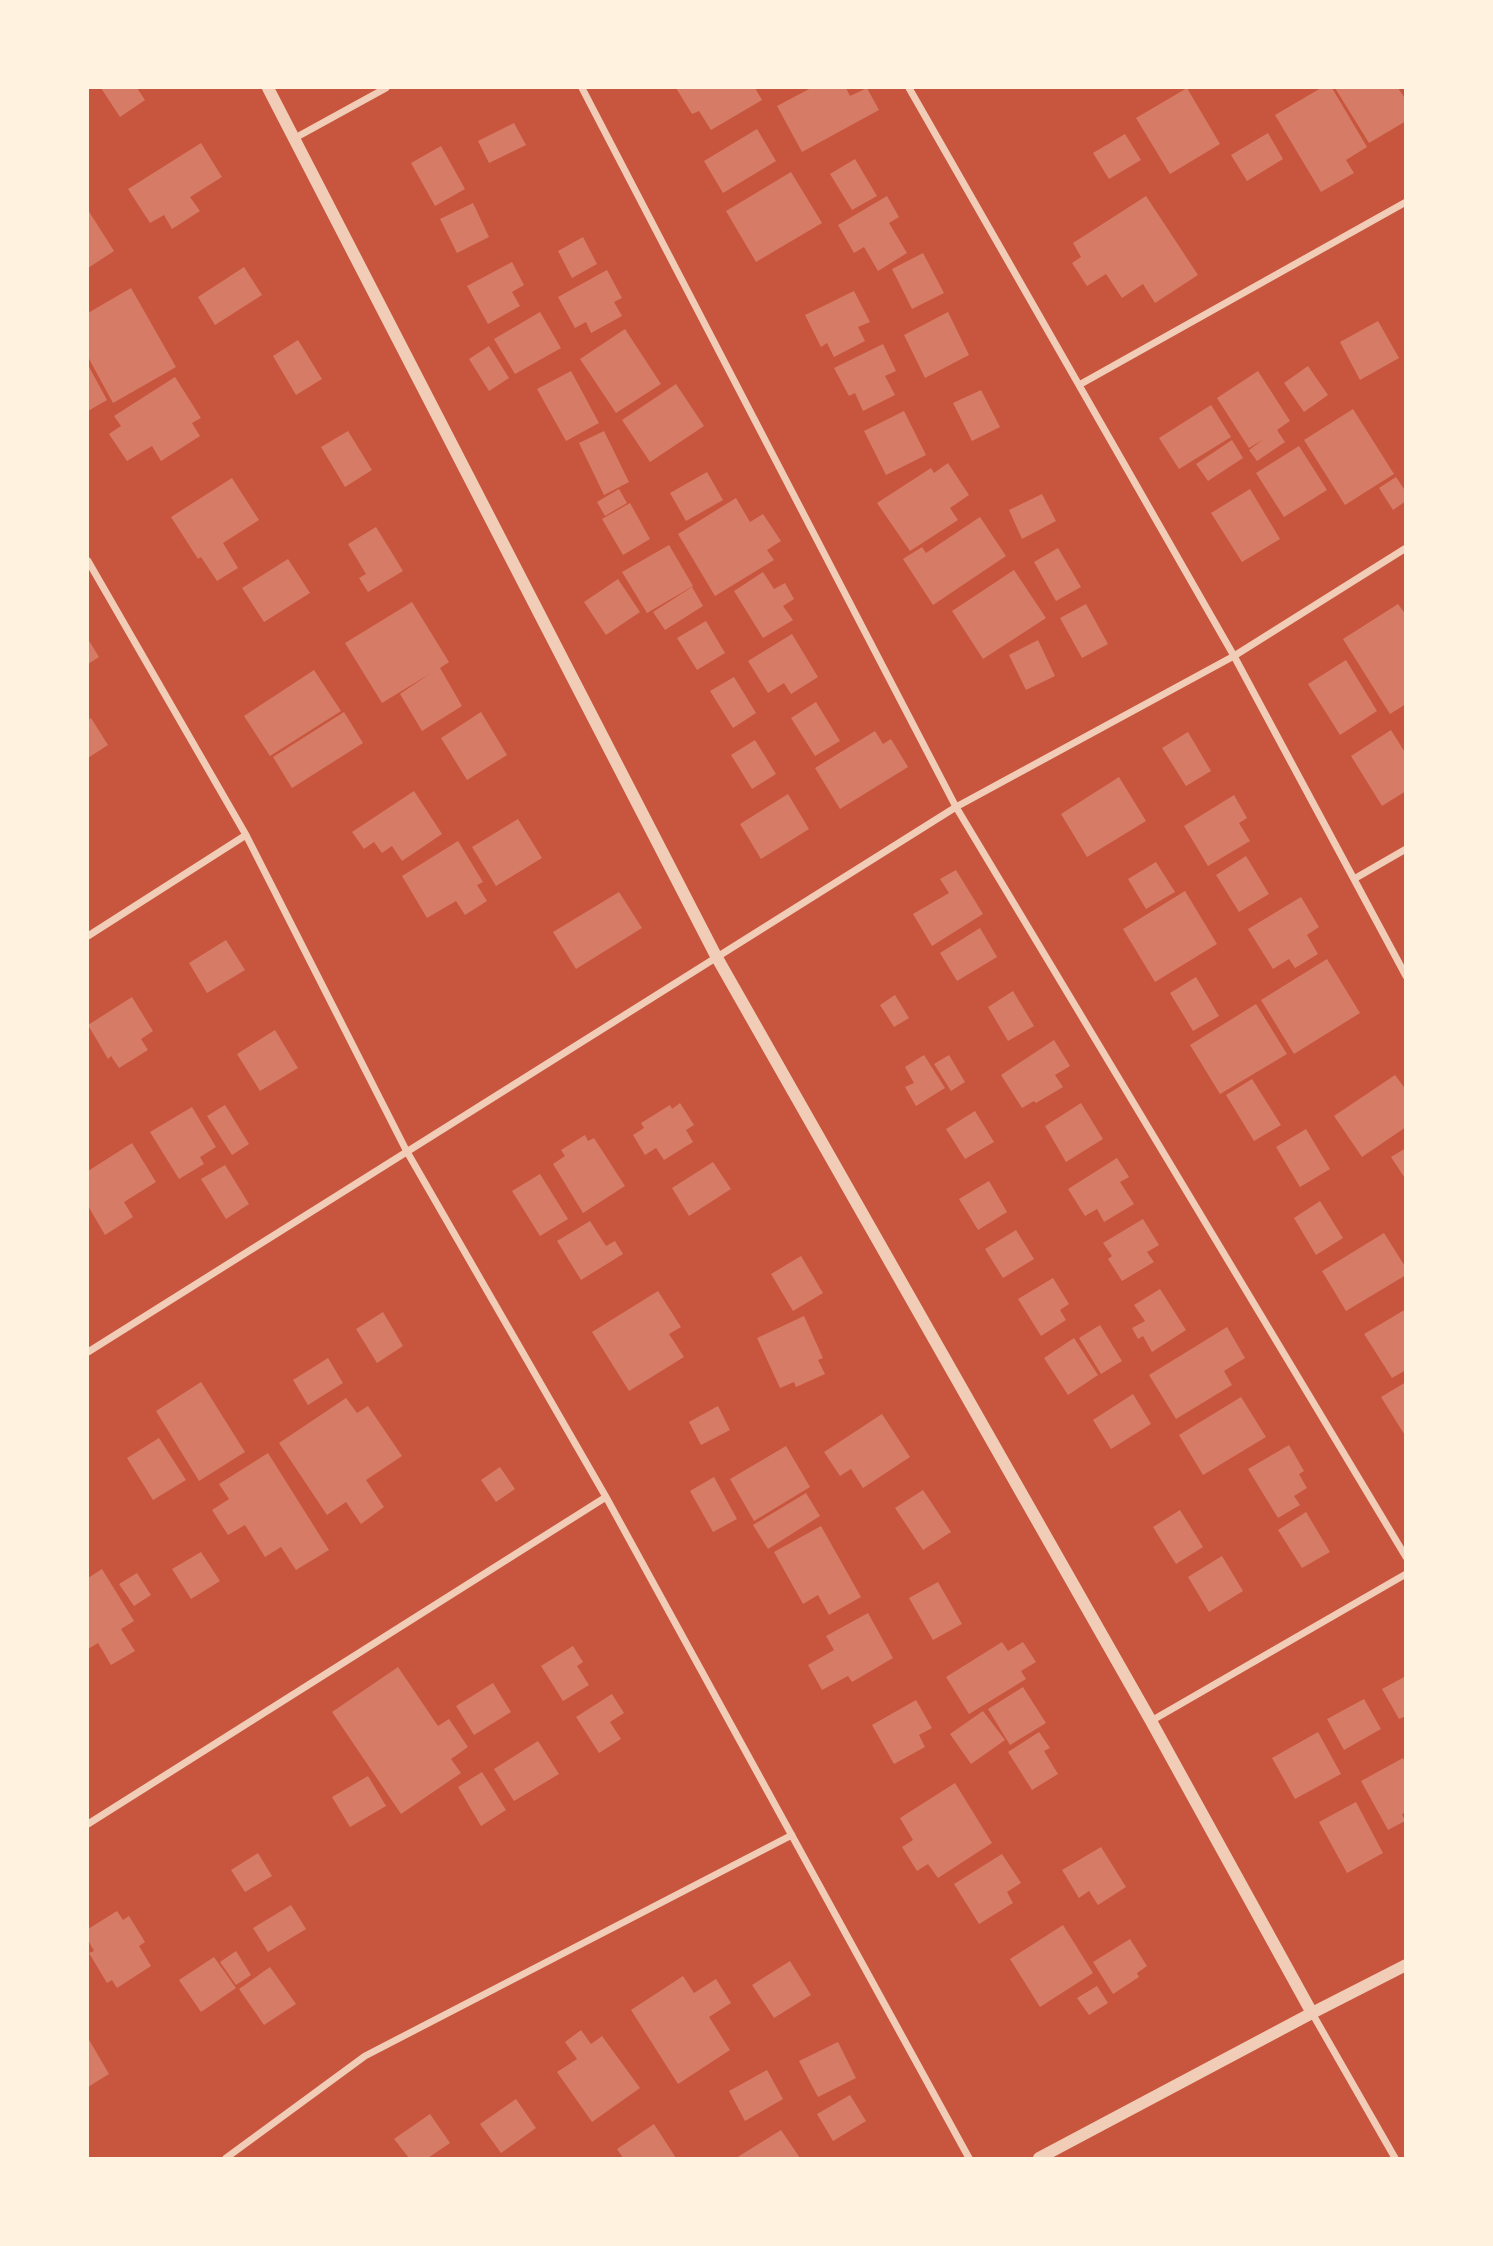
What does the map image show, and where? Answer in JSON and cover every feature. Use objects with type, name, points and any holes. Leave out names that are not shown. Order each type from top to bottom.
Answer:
[{"type":"street","points":[[268,88],[716,956],[1152,1721],[1395,2158]]},
{"type":"street","points":[[295,138],[386,88]]},
{"type":"street","points":[[582,88],[956,807],[1405,1557]]},
{"type":"street","points":[[909,88],[1234,656],[1405,976]]},
{"type":"street","points":[[1079,385],[1405,202]]},
{"type":"street","points":[[88,1352],[956,807],[1234,656],[1405,548]]},
{"type":"street","points":[[88,561],[246,835],[406,1150],[606,1497],[969,2158]]},
{"type":"street","points":[[88,936],[246,835]]},
{"type":"street","points":[[1354,879],[1405,849]]},
{"type":"street","points":[[88,1824],[606,1497]]},
{"type":"street","points":[[1152,1721],[1405,1574]]},
{"type":"street","points":[[226,2158],[365,2056],[792,1835]]},
{"type":"street","points":[[1039,2158],[1405,1965]]},
{"type":"building","points":[[101,88],[137,88],[145,100],[120,117]]},
{"type":"building","points":[[676,88],[755,88],[762,100],[711,130],[699,111],[692,114]]},
{"type":"building","points":[[811,88],[846,88],[850,96],[867,88],[879,110],[802,152],[777,106]]},
{"type":"building","points":[[1187,88],[1220,144],[1170,174],[1136,118]]},
{"type":"building","points":[[1321,88],[1332,88],[1367,147],[1346,160],[1354,173],[1321,192],[1275,115]]},
{"type":"building","points":[[1335,88],[1398,88],[1406,100],[1406,121],[1369,143]]},
{"type":"building","points":[[514,123],[526,145],[489,163],[478,141]]},
{"type":"building","points":[[757,129],[776,161],[723,193],[704,161]]},
{"type":"building","points":[[1268,133],[1283,159],[1247,181],[1231,155]]},
{"type":"building","points":[[1125,134],[1141,160],[1109,179],[1093,153]]},
{"type":"building","points":[[201,143],[222,177],[190,197],[200,211],[172,229],[164,215],[150,223],[128,189]]},
{"type":"building","points":[[441,146],[465,189],[435,206],[411,163]]},
{"type":"building","points":[[855,159],[877,196],[852,210],[830,174]]},
{"type":"building","points":[[791,172],[822,223],[756,262],[726,211]]},
{"type":"building","points":[[887,196],[899,217],[889,223],[907,253],[878,271],[864,247],[854,253],[838,225]]},
{"type":"building","points":[[1146,196],[1198,275],[1155,303],[1143,284],[1122,298],[1106,274],[1087,286],[1072,263],[1081,257],[1073,243]]},
{"type":"building","points":[[473,203],[489,237],[457,253],[440,219]]},
{"type":"building","points":[[88,210],[114,251],[88,268]]},
{"type":"building","points":[[583,237],[597,264],[572,278],[558,251]]},
{"type":"building","points":[[923,253],[944,293],[912,309],[892,269]]},
{"type":"building","points":[[512,262],[524,285],[512,292],[520,306],[488,324],[467,286]]},
{"type":"building","points":[[244,267],[262,295],[215,325],[198,297]]},
{"type":"building","points":[[607,270],[622,298],[614,302],[622,316],[591,333],[586,322],[575,328],[558,297]]},
{"type":"building","points":[[131,288],[176,367],[113,403],[88,357],[88,313]]},
{"type":"building","points":[[854,291],[870,322],[858,327],[865,341],[834,357],[827,343],[821,347],[805,315]]},
{"type":"building","points":[[540,312],[561,348],[515,374],[494,339]]},
{"type":"building","points":[[948,312],[969,355],[925,378],[904,335]]},
{"type":"building","points":[[1378,321],[1399,358],[1360,380],[1340,342]]},
{"type":"building","points":[[625,329],[661,384],[616,413],[580,359]]},
{"type":"building","points":[[298,340],[322,379],[296,395],[273,356]]},
{"type":"building","points":[[883,344],[896,371],[885,376],[895,395],[863,411],[855,393],[849,396],[834,368]]},
{"type":"building","points":[[489,346],[509,378],[489,391],[469,359]]},
{"type":"building","points":[[88,365],[107,400],[88,411]]},
{"type":"building","points":[[1308,366],[1328,395],[1304,412],[1284,383]]},
{"type":"building","points":[[571,371],[599,423],[566,441],[537,389]]},
{"type":"building","points":[[1258,371],[1290,421],[1277,430],[1285,442],[1257,461],[1249,450],[1264,439],[1249,448],[1217,398]]},
{"type":"building","points":[[175,377],[201,418],[192,423],[200,436],[161,461],[152,446],[127,461],[109,434],[121,426],[114,416]]},
{"type":"building","points":[[676,384],[704,426],[650,462],[622,420]]},
{"type":"building","points":[[981,390],[1000,427],[972,441],[953,403]]},
{"type":"building","points":[[1211,405],[1231,437],[1179,469],[1159,438]]},
{"type":"building","points":[[1353,409],[1394,474],[1345,505],[1304,440]]},
{"type":"building","points":[[904,411],[926,455],[886,475],[864,431]]},
{"type":"building","points":[[348,431],[372,470],[345,487],[321,447]]},
{"type":"building","points":[[604,431],[629,482],[604,495],[579,443]]},
{"type":"building","points":[[1232,440],[1243,458],[1208,481],[1196,464]]},
{"type":"building","points":[[1299,446],[1327,490],[1284,517],[1256,473]]},
{"type":"building","points":[[948,463],[969,495],[950,508],[958,520],[910,551],[877,503],[931,468],[934,473]]},
{"type":"building","points":[[707,472],[723,500],[686,521],[670,493]]},
{"type":"building","points":[[1396,477],[1406,492],[1406,501],[1393,510],[1379,488]]},
{"type":"building","points":[[232,478],[259,520],[223,543],[238,568],[217,581],[201,557],[198,559],[171,517]]},
{"type":"building","points":[[619,489],[627,503],[605,516],[597,502]]},
{"type":"building","points":[[1250,489],[1280,539],[1242,562],[1211,513]]},
{"type":"building","points":[[1042,494],[1056,521],[1022,539],[1009,510]]},
{"type":"building","points":[[736,498],[750,522],[763,514],[781,541],[767,550],[774,560],[715,596],[678,534]]},
{"type":"building","points":[[630,503],[650,539],[623,555],[602,519]]},
{"type":"building","points":[[980,517],[1006,556],[933,605],[903,559],[922,547],[926,553]]},
{"type":"building","points":[[376,527],[403,571],[368,592],[359,578],[366,574],[348,544]]},
{"type":"building","points":[[669,545],[693,586],[647,613],[622,572]]},
{"type":"building","points":[[1058,548],[1081,587],[1056,601],[1034,562]]},
{"type":"building","points":[[288,559],[310,593],[264,622],[242,588]]},
{"type":"building","points":[[1014,570],[1046,618],[983,659],[952,611]]},
{"type":"building","points":[[763,572],[774,589],[785,583],[794,599],[783,606],[793,620],[763,638],[734,591]]},
{"type":"building","points":[[618,579],[640,612],[606,635],[584,602]]},
{"type":"building","points":[[692,587],[703,606],[665,630],[653,612]]},
{"type":"building","points":[[412,602],[449,662],[440,668],[462,706],[422,731],[400,694],[431,673],[382,703],[345,643]]},
{"type":"building","points":[[1086,604],[1108,644],[1082,658],[1060,618]]},
{"type":"building","points":[[1398,604],[1406,615],[1406,704],[1390,714],[1343,639]]},
{"type":"building","points":[[706,621],[725,653],[697,670],[677,638]]},
{"type":"building","points":[[792,634],[818,677],[791,694],[784,683],[768,693],[748,661]]},
{"type":"building","points":[[88,639],[99,657],[88,664]]},
{"type":"building","points":[[1038,640],[1055,676],[1026,690],[1009,655]]},
{"type":"building","points":[[1346,660],[1377,711],[1340,735],[1308,684]]},
{"type":"building","points":[[314,670],[341,711],[270,756],[244,716]]},
{"type":"building","points":[[734,677],[756,713],[733,728],[710,691]]},
{"type":"building","points":[[816,702],[840,741],[815,756],[791,718]]},
{"type":"building","points":[[344,712],[363,743],[292,788],[273,757]]},
{"type":"building","points":[[481,712],[507,755],[467,780],[441,738]]},
{"type":"building","points":[[91,718],[108,745],[88,758],[88,720]]},
{"type":"building","points":[[1391,730],[1406,754],[1406,791],[1382,806],[1351,756]]},
{"type":"building","points":[[875,731],[883,744],[891,739],[908,767],[840,809],[815,768]]},
{"type":"building","points":[[1188,732],[1211,771],[1186,786],[1162,748]]},
{"type":"building","points":[[755,740],[776,774],[752,789],[731,755]]},
{"type":"building","points":[[1119,777],[1146,821],[1087,857],[1061,814]]},
{"type":"building","points":[[414,791],[442,834],[402,861],[392,846],[382,853],[374,842],[364,849],[352,832]]},
{"type":"building","points":[[788,794],[809,829],[761,859],[740,824]]},
{"type":"building","points":[[1234,795],[1247,818],[1239,823],[1250,841],[1208,866],[1184,826]]},
{"type":"building","points":[[518,819],[542,858],[496,886],[472,847]]},
{"type":"building","points":[[458,841],[483,882],[477,885],[487,901],[465,915],[456,901],[427,918],[402,876]]},
{"type":"building","points":[[1246,856],[1269,894],[1239,912],[1216,875]]},
{"type":"building","points":[[1156,862],[1175,892],[1146,909],[1128,879]]},
{"type":"building","points":[[956,870],[983,914],[932,946],[913,914],[949,893],[940,879]]},
{"type":"building","points":[[1185,891],[1217,944],[1155,982],[1123,929]]},
{"type":"building","points":[[619,892],[642,928],[576,969],[553,932]]},
{"type":"building","points":[[1301,897],[1319,927],[1307,935],[1318,954],[1295,968],[1289,959],[1273,969],[1248,929]]},
{"type":"building","points":[[980,928],[997,957],[957,981],[940,953]]},
{"type":"building","points":[[226,940],[245,970],[207,993],[189,963]]},
{"type":"building","points":[[1327,959],[1360,1013],[1294,1054],[1261,1000]]},
{"type":"building","points":[[1196,977],[1219,1016],[1193,1031],[1170,993]]},
{"type":"building","points":[[1013,991],[1034,1026],[1008,1041],[988,1007]]},
{"type":"building","points":[[895,995],[909,1018],[894,1027],[880,1005]]},
{"type":"building","points":[[132,997],[153,1031],[141,1039],[148,1050],[119,1068],[111,1056],[108,1059],[88,1025]]},
{"type":"building","points":[[1256,1004],[1287,1054],[1220,1094],[1190,1045]]},
{"type":"building","points":[[275,1030],[298,1068],[260,1091],[237,1054]]},
{"type":"building","points":[[1054,1040],[1070,1066],[1055,1075],[1063,1087],[1022,1108],[1001,1075]]},
{"type":"building","points":[[924,1055],[945,1088],[916,1106],[905,1087],[914,1083],[905,1067]]},
{"type":"building","points":[[949,1055],[965,1082],[951,1091],[934,1064]]},
{"type":"building","points":[[1395,1075],[1406,1090],[1406,1127],[1362,1157],[1334,1116]]},
{"type":"building","points":[[1252,1079],[1281,1125],[1254,1141],[1226,1095]]},
{"type":"building","points":[[680,1103],[694,1125],[686,1130],[693,1142],[664,1160],[656,1148],[645,1155],[633,1135],[644,1128],[641,1123],[670,1105],[672,1109]]},
{"type":"building","points":[[1081,1103],[1103,1139],[1066,1162],[1045,1126]]},
{"type":"building","points":[[225,1105],[249,1144],[232,1155],[207,1116]]},
{"type":"building","points":[[192,1107],[216,1147],[200,1157],[204,1164],[179,1179],[150,1132]]},
{"type":"building","points":[[975,1111],[994,1142],[965,1159],[946,1129]]},
{"type":"building","points":[[1306,1129],[1330,1169],[1300,1187],[1276,1147]]},
{"type":"building","points":[[585,1135],[588,1141],[594,1138],[625,1186],[583,1213],[553,1164],[565,1156],[561,1150]]},
{"type":"building","points":[[132,1143],[156,1182],[124,1202],[133,1217],[105,1235],[88,1206],[88,1171]]},
{"type":"building","points":[[1406,1148],[1406,1180],[1391,1157]]},
{"type":"building","points":[[1117,1158],[1129,1177],[1120,1182],[1134,1204],[1104,1222],[1097,1209],[1085,1216],[1068,1189]]},
{"type":"building","points":[[713,1162],[731,1189],[689,1216],[672,1188]]},
{"type":"building","points":[[225,1165],[249,1204],[226,1219],[201,1179]]},
{"type":"building","points":[[540,1174],[568,1219],[540,1236],[512,1191]]},
{"type":"building","points":[[989,1181],[1007,1212],[978,1230],[959,1199]]},
{"type":"building","points":[[1320,1201],[1343,1238],[1316,1255],[1294,1218]]},
{"type":"building","points":[[1143,1219],[1159,1245],[1147,1252],[1154,1262],[1122,1281],[1108,1259],[1112,1256],[1103,1243]]},
{"type":"building","points":[[590,1221],[606,1246],[615,1241],[623,1254],[581,1280],[557,1241]]},
{"type":"building","points":[[1016,1230],[1034,1259],[1003,1278],[985,1249]]},
{"type":"building","points":[[1384,1233],[1406,1268],[1406,1275],[1346,1311],[1322,1271]]},
{"type":"building","points":[[801,1256],[823,1293],[793,1311],[771,1274]]},
{"type":"building","points":[[1053,1278],[1069,1304],[1060,1310],[1066,1320],[1041,1336],[1018,1299]]},
{"type":"building","points":[[1160,1289],[1186,1330],[1152,1352],[1143,1336],[1138,1339],[1132,1328],[1145,1321],[1134,1305]]},
{"type":"building","points":[[658,1291],[681,1327],[669,1334],[684,1357],[629,1391],[592,1332]]},
{"type":"building","points":[[1406,1309],[1406,1370],[1392,1378],[1364,1334]]},
{"type":"building","points":[[383,1312],[403,1346],[377,1363],[356,1329]]},
{"type":"building","points":[[804,1316],[823,1358],[818,1360],[825,1374],[796,1387],[794,1382],[780,1388],[757,1338]]},
{"type":"building","points":[[1100,1325],[1122,1361],[1101,1374],[1079,1338]]},
{"type":"building","points":[[1227,1327],[1245,1358],[1224,1371],[1232,1385],[1176,1419],[1149,1375]]},
{"type":"building","points":[[1074,1338],[1098,1375],[1068,1395],[1044,1358]]},
{"type":"building","points":[[328,1358],[343,1383],[308,1405],[293,1380]]},
{"type":"building","points":[[201,1382],[245,1452],[199,1481],[156,1411]]},
{"type":"building","points":[[1406,1382],[1406,1437],[1381,1397]]},
{"type":"building","points":[[1133,1394],[1151,1424],[1111,1449],[1093,1420]]},
{"type":"building","points":[[1241,1397],[1266,1437],[1203,1475],[1179,1435]]},
{"type":"building","points":[[346,1398],[357,1413],[368,1406],[402,1456],[366,1480],[384,1507],[361,1524],[346,1502],[327,1515],[279,1443]]},
{"type":"building","points":[[718,1406],[730,1430],[701,1445],[689,1422]]},
{"type":"building","points":[[882,1414],[910,1457],[863,1488],[851,1469],[840,1476],[824,1452]]},
{"type":"building","points":[[159,1438],[186,1480],[153,1500],[127,1458]]},
{"type":"building","points":[[1289,1445],[1304,1471],[1299,1474],[1307,1488],[1294,1496],[1300,1505],[1278,1518],[1248,1469]]},
{"type":"building","points":[[786,1446],[810,1487],[754,1521],[730,1479]]},
{"type":"building","points":[[268,1453],[329,1550],[296,1570],[281,1547],[265,1557],[245,1525],[228,1535],[212,1510],[229,1499],[219,1484]]},
{"type":"building","points":[[500,1467],[515,1489],[496,1502],[481,1480]]},
{"type":"building","points":[[714,1477],[737,1519],[713,1532],[690,1491]]},
{"type":"building","points":[[923,1490],[951,1532],[923,1550],[895,1508]]},
{"type":"building","points":[[806,1493],[820,1516],[768,1549],[753,1525]]},
{"type":"building","points":[[1180,1510],[1203,1547],[1176,1564],[1153,1527]]},
{"type":"building","points":[[1306,1512],[1330,1552],[1302,1568],[1278,1530]]},
{"type":"building","points":[[821,1526],[861,1597],[829,1615],[818,1595],[803,1604],[774,1552]]},
{"type":"building","points":[[201,1552],[220,1581],[191,1599],[172,1569]]},
{"type":"building","points":[[1222,1556],[1243,1591],[1209,1612],[1188,1577]]},
{"type":"building","points":[[102,1569],[134,1621],[121,1629],[135,1651],[111,1665],[98,1643],[88,1649],[88,1578]]},
{"type":"building","points":[[137,1573],[151,1595],[134,1606],[119,1584]]},
{"type":"building","points":[[938,1582],[962,1624],[933,1640],[909,1598]]},
{"type":"building","points":[[868,1613],[893,1658],[852,1682],[848,1676],[822,1690],[808,1665],[834,1650],[826,1636]]},
{"type":"building","points":[[1002,1642],[1008,1651],[1023,1642],[1036,1662],[1021,1671],[1026,1679],[969,1714],[946,1677]]},
{"type":"building","points":[[573,1646],[583,1662],[577,1666],[589,1685],[563,1701],[541,1666]]},
{"type":"building","points":[[398,1667],[438,1726],[449,1719],[468,1747],[451,1759],[461,1773],[401,1814],[332,1712]]},
{"type":"building","points":[[1406,1676],[1406,1716],[1399,1719],[1382,1689]]},
{"type":"building","points":[[493,1683],[511,1712],[474,1735],[456,1706]]},
{"type":"building","points":[[1023,1687],[1046,1723],[1010,1745],[988,1709]]},
{"type":"building","points":[[612,1694],[624,1713],[610,1722],[621,1739],[599,1753],[576,1717]]},
{"type":"building","points":[[1364,1699],[1381,1729],[1344,1750],[1327,1719]]},
{"type":"building","points":[[916,1700],[932,1728],[919,1735],[925,1747],[894,1764],[872,1725]]},
{"type":"building","points":[[983,1711],[1005,1740],[971,1764],[950,1734]]},
{"type":"building","points":[[1039,1732],[1050,1748],[1044,1751],[1058,1774],[1032,1790],[1008,1752]]},
{"type":"building","points":[[1318,1732],[1341,1774],[1295,1799],[1272,1758]]},
{"type":"building","points":[[538,1741],[559,1774],[514,1801],[494,1769]]},
{"type":"building","points":[[1403,1758],[1406,1764],[1406,1812],[1402,1814],[1405,1821],[1388,1830],[1361,1781]]},
{"type":"building","points":[[482,1772],[506,1810],[481,1826],[458,1787]]},
{"type":"building","points":[[368,1776],[386,1806],[350,1827],[332,1797]]},
{"type":"building","points":[[955,1783],[992,1843],[938,1878],[928,1864],[917,1871],[902,1847],[913,1840],[900,1818]]},
{"type":"building","points":[[1356,1802],[1383,1853],[1347,1873],[1319,1822]]},
{"type":"building","points":[[1101,1847],[1126,1887],[1098,1905],[1089,1891],[1079,1898],[1062,1870]]},
{"type":"building","points":[[258,1853],[272,1876],[245,1892],[231,1870]]},
{"type":"building","points":[[1002,1854],[1021,1883],[1007,1892],[1013,1903],[979,1924],[954,1884]]},
{"type":"building","points":[[291,1905],[306,1929],[268,1952],[253,1928]]},
{"type":"building","points":[[117,1911],[123,1920],[129,1916],[145,1942],[139,1946],[151,1966],[117,1988],[112,1980],[107,1983],[89,1953],[94,1951],[88,1940],[88,1929]]},
{"type":"building","points":[[1063,1925],[1093,1973],[1040,2007],[1010,1959]]},
{"type":"building","points":[[1130,1939],[1147,1966],[1137,1973],[1139,1977],[1113,1994],[1093,1962]]},
{"type":"building","points":[[236,1951],[251,1975],[236,1985],[220,1962]]},
{"type":"building","points":[[214,1957],[236,1988],[201,2012],[179,1980]]},
{"type":"building","points":[[790,1961],[811,1995],[774,2018],[752,1985]]},
{"type":"building","points":[[270,1967],[296,2004],[264,2025],[239,1989]]},
{"type":"building","points":[[683,1976],[694,1993],[716,1979],[731,2003],[709,2017],[730,2050],[678,2084],[631,2010]]},
{"type":"building","points":[[1097,1986],[1108,2003],[1089,2015],[1077,1998]]},
{"type":"building","points":[[581,2030],[591,2044],[602,2036],[640,2088],[592,2122],[557,2072],[577,2059],[565,2042]]},
{"type":"building","points":[[88,2038],[109,2074],[88,2087]]},
{"type":"building","points":[[838,2042],[856,2078],[818,2097],[799,2061]]},
{"type":"building","points":[[767,2070],[783,2099],[745,2121],[729,2091]]},
{"type":"building","points":[[850,2095],[866,2121],[833,2141],[817,2114]]},
{"type":"building","points":[[516,2099],[536,2128],[501,2153],[480,2124]]},
{"type":"building","points":[[430,2114],[450,2143],[428,2158],[409,2158],[394,2139]]},
{"type":"building","points":[[654,2124],[676,2158],[623,2158],[617,2149]]},
{"type":"building","points":[[781,2130],[800,2158],[736,2158]]}]
